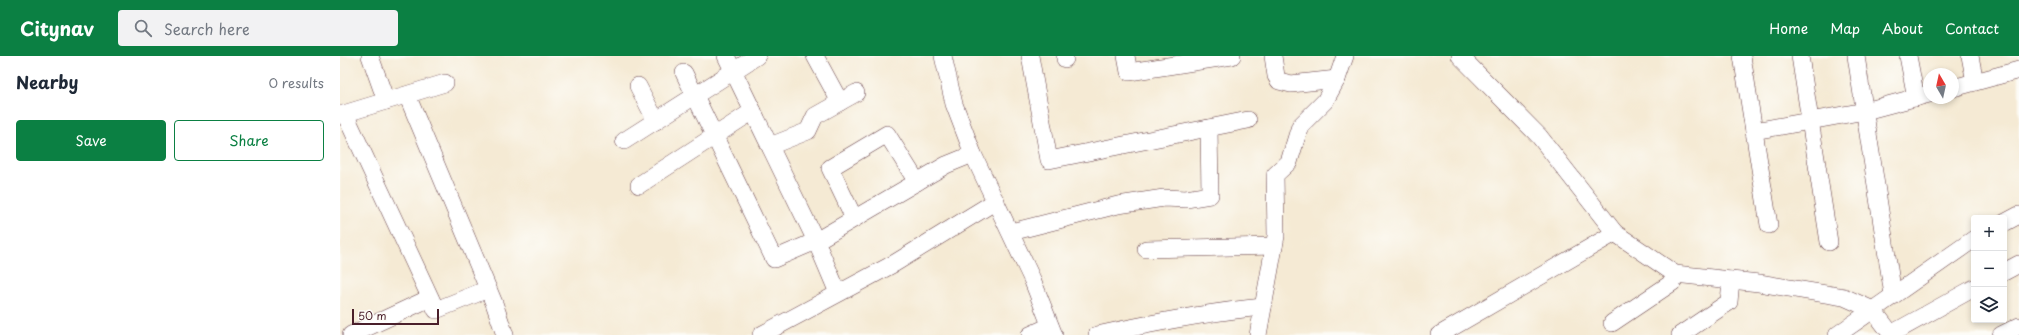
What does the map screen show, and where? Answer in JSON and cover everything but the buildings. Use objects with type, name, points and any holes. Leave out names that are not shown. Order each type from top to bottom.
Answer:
[{"type":"street","points":[[370,56],[386,101]]},
{"type":"street","points":[[726,56],[816,241],[838,293]]},
{"type":"street","points":[[624,141],[758,56]]},
{"type":"street","points":[[815,56],[840,102]]},
{"type":"street","points":[[943,56],[954,104],[973,154],[1032,279],[1052,331],[1030,335]]},
{"type":"street","points":[[1030,56],[1049,160],[1248,120]]},
{"type":"street","points":[[1126,56],[1129,72],[1232,56]]},
{"type":"street","points":[[1273,56],[1276,76],[1279,81],[1291,84],[1337,79]]},
{"type":"street","points":[[1258,335],[1276,236],[1275,175],[1289,162],[1300,126],[1324,101],[1337,79],[1345,56]]},
{"type":"street","points":[[1460,56],[1539,136],[1615,233],[1675,274],[1731,280],[1844,297],[1873,310],[1891,334],[1971,290]]},
{"type":"street","points":[[1742,56],[1769,224]]},
{"type":"street","points":[[1800,56],[1829,242]]},
{"type":"street","points":[[1856,56],[1893,295]]},
{"type":"street","points":[[1754,131],[1865,111],[1922,96],[1908,56]]},
{"type":"street","points":[[1970,56],[1975,82]]},
{"type":"street","points":[[1959,86],[2019,70]]},
{"type":"street","points":[[684,73],[774,259],[816,241],[946,165],[973,154]]},
{"type":"street","points":[[445,83],[342,115],[436,310],[488,289]]},
{"type":"street","points":[[638,86],[656,121]]},
{"type":"street","points":[[770,146],[808,131],[815,116],[856,93]]},
{"type":"street","points":[[407,95],[488,289],[505,335]]},
{"type":"street","points":[[639,185],[753,111]]},
{"type":"street","points":[[1011,232],[1118,205],[1164,198],[1186,199],[1210,195],[1209,128]]},
{"type":"street","points":[[854,218],[830,168],[887,134],[917,182]]},
{"type":"street","points":[[761,335],[895,263],[996,201]]},
{"type":"street","points":[[2007,221],[2019,215]]},
{"type":"street","points":[[1440,335],[1615,233]]},
{"type":"street","points":[[1837,335],[1971,241]]},
{"type":"street","points":[[1146,249],[1274,246]]},
{"type":"street","points":[[2007,270],[2019,264]]},
{"type":"street","points":[[1612,323],[1673,282],[1675,274]]},
{"type":"street","points":[[1680,335],[1730,302],[1731,280]]},
{"type":"street","points":[[351,335],[430,298]]},
{"type":"street","points":[[1097,335],[1147,324],[1221,311],[1263,307]]},
{"type":"street","points":[[2001,335],[2019,326]]}]
